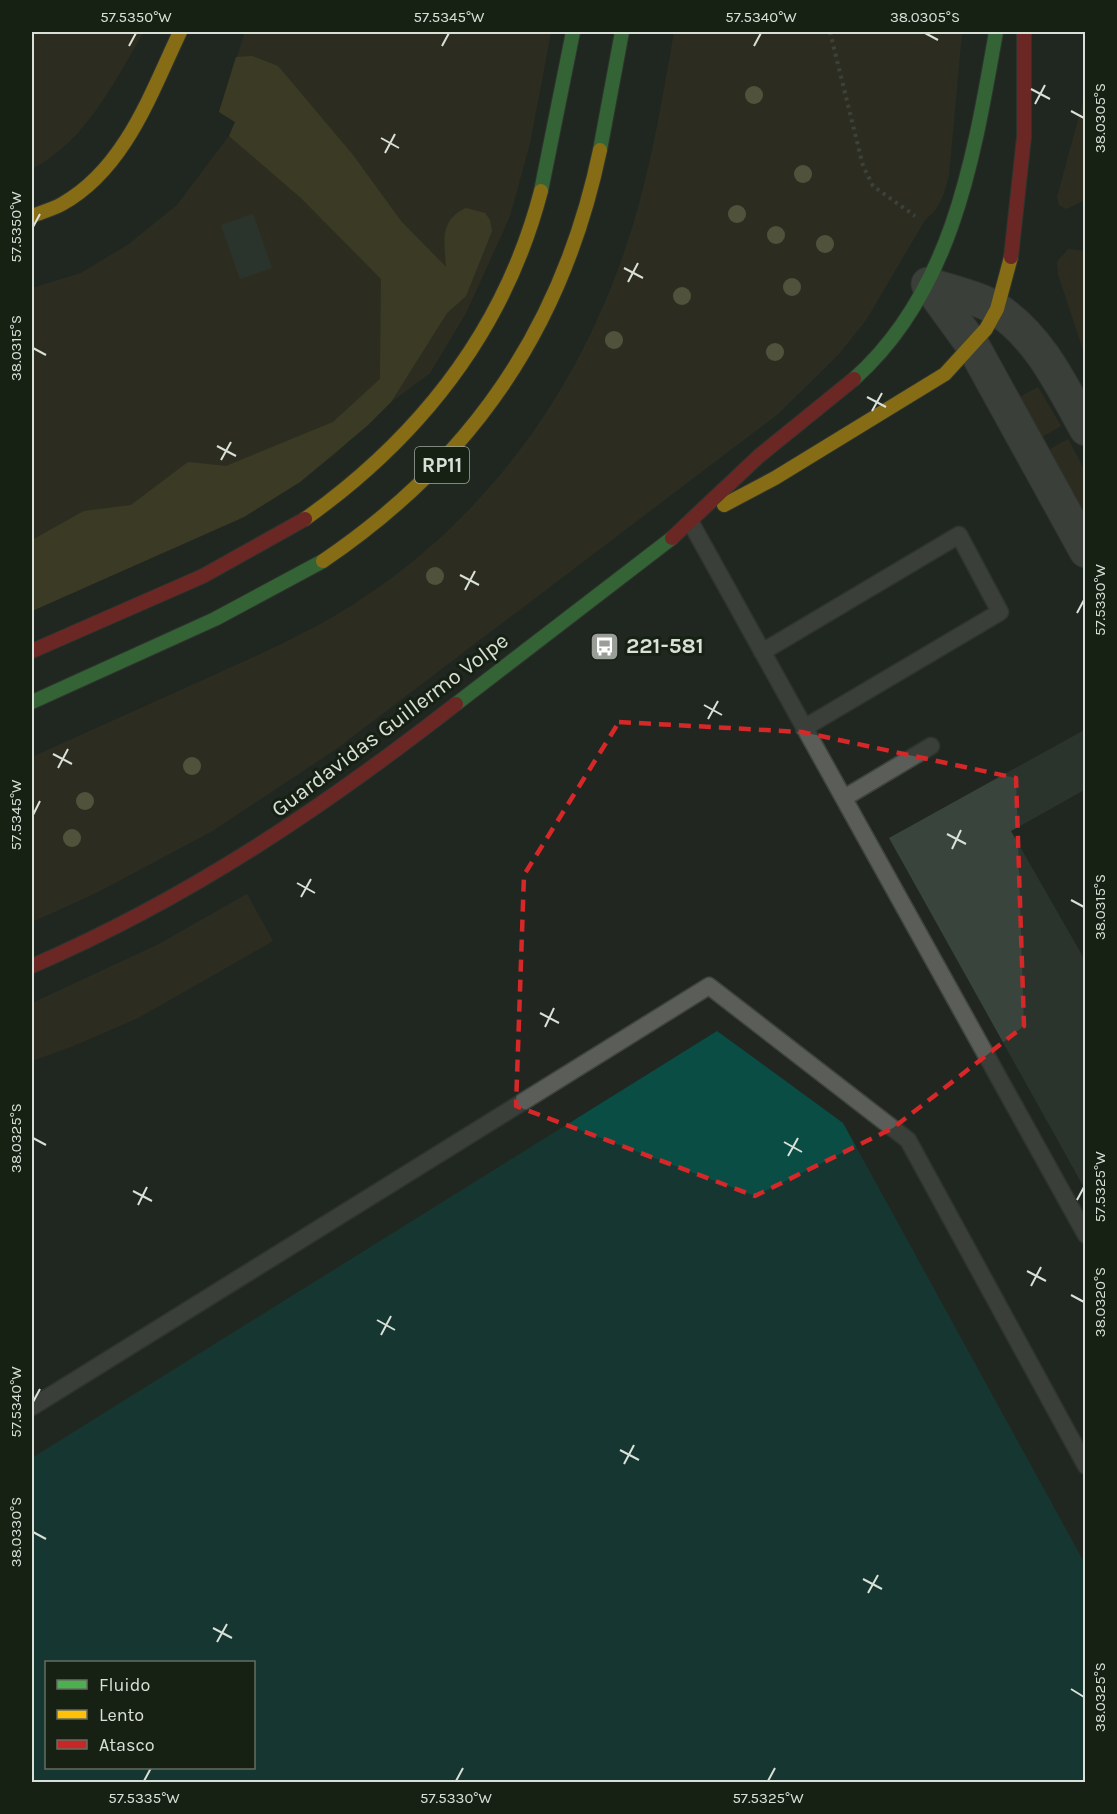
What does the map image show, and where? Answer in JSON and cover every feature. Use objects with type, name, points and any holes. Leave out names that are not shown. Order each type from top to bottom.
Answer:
[{"type":"main road","points":[[32,216],[45,213],[83,190],[114,158],[136,124],[180,32]]},
{"type":"main road","name":"RP11","points":[[32,651],[219,566],[300,523],[375,468],[428,413],[456,375],[485,327],[524,245],[549,163],[573,32]]},
{"type":"main road","name":"RP11","points":[[32,702],[243,605],[322,561],[376,525],[447,460],[502,389],[527,346],[566,264],[578,232],[597,164],[622,32]]},
{"type":"main road","name":"Guardavidas Guillermo Volpe","points":[[32,966],[144,914],[285,830],[363,777],[691,523],[757,458],[829,402],[863,372],[888,346],[928,284],[958,214],[973,156],[996,32]]},
{"type":"main road","name":"Guardavidas Guillermo Volpe","points":[[691,523],[775,478],[945,374],[973,346],[997,309],[1011,258],[1024,137],[1024,32]]},
{"type":"street","points":[[928,284],[997,309],[1026,334],[1050,364],[1086,429]]},
{"type":"street","points":[[928,284],[973,346],[1086,551]]},
{"type":"lane","points":[[691,523],[1086,1235]]},
{"type":"lane","points":[[762,652],[959,535],[1000,612],[804,728]]},
{"type":"lane","points":[[844,798],[931,746]]},
{"type":"lane","points":[[32,1407],[709,986],[908,1140],[1086,1466]]},
{"type":"path","points":[[830,32],[849,114],[873,186],[891,201],[925,220]]},
{"type":"highlighted area","points":[[619,722],[802,732],[1016,778],[1024,1026],[893,1128],[755,1196],[516,1106],[524,875]]},
{"type":"shaded area","points":[[32,32],[144,32],[97,109],[68,143],[32,169]]},
{"type":"shaded area","points":[[245,32],[551,32],[530,143],[510,216],[466,313],[430,373],[391,402],[335,454],[300,482],[244,517],[32,611],[32,288],[81,273],[129,244],[177,205],[229,136],[237,134],[235,122],[219,112]]},
{"type":"shaded area","points":[[674,32],[962,32],[949,175],[943,194],[935,210],[925,220],[866,320],[838,355],[778,414],[336,749],[214,830],[96,893],[32,922],[32,757],[312,629],[369,594],[416,559],[458,521],[497,478],[532,433],[564,384],[591,333],[614,280],[633,225],[646,177]]},
{"type":"shaded area","points":[[252,56],[278,66],[353,155],[401,221],[446,267],[445,233],[451,219],[457,213],[466,208],[485,213],[490,220],[492,231],[466,296],[447,313],[391,402],[367,426],[300,482],[244,517],[32,611],[32,540],[84,511],[131,505],[188,462],[226,466],[333,422],[380,379],[381,279],[301,198],[229,136],[235,122],[219,112],[236,57]]},
{"type":"shaded area","points":[[1085,95],[1085,200],[1066,209],[1059,205],[1057,197]]},
{"type":"shaded area","points":[[1068,249],[1085,251],[1085,356],[1058,274],[1057,262]]},
{"type":"shaded area","points":[[1038,387],[1061,426],[1040,438],[1018,398]]},
{"type":"shaded area","points":[[1068,439],[1085,471],[1085,521],[1047,451]]},
{"type":"shaded area","points":[[247,894],[273,941],[138,1018],[32,1061],[32,1003],[157,945]]},
{"type":"water","points":[[717,1031],[843,1123],[1085,1564],[1085,1782],[32,1782],[32,1458]]},
{"type":"building","points":[[253,214],[272,268],[240,279],[221,225]]},
{"type":"building","points":[[1086,729],[1086,789],[1011,831],[1086,962],[1086,1191],[889,838]]},
{"type":"traffic: fast","points":[[541,191],[573,32]]},
{"type":"traffic: fast","points":[[600,150],[622,32]]},
{"type":"traffic: fast","points":[[854,379],[888,344],[915,305],[937,263],[968,173],[996,32]]},
{"type":"traffic: fast","points":[[456,704],[672,538]]},
{"type":"traffic: fast","points":[[32,702],[215,619],[323,561]]},
{"type":"traffic: slow","points":[[32,216],[62,204],[84,189],[103,171],[134,128],[180,32]]},
{"type":"traffic: slow","points":[[323,561],[376,522],[424,479],[466,433],[503,384],[535,331],[562,275],[584,214],[600,150]]},
{"type":"traffic: slow","points":[[305,519],[347,487],[385,453],[421,416],[453,376],[481,334],[505,289],[525,241],[541,191]]},
{"type":"traffic: slow","points":[[724,505],[775,478],[945,374],[986,329],[997,309],[1011,257]]},
{"type":"traffic: jam","points":[[1011,257],[1024,137],[1024,32]]},
{"type":"traffic: jam","points":[[672,538],[759,456],[854,379]]},
{"type":"traffic: jam","points":[[32,651],[203,576],[305,519]]},
{"type":"traffic: jam","points":[[32,966],[146,911],[252,849],[355,780],[456,704]]},
{"type":"place","name":"221-581","points":[[605,646]]}]
